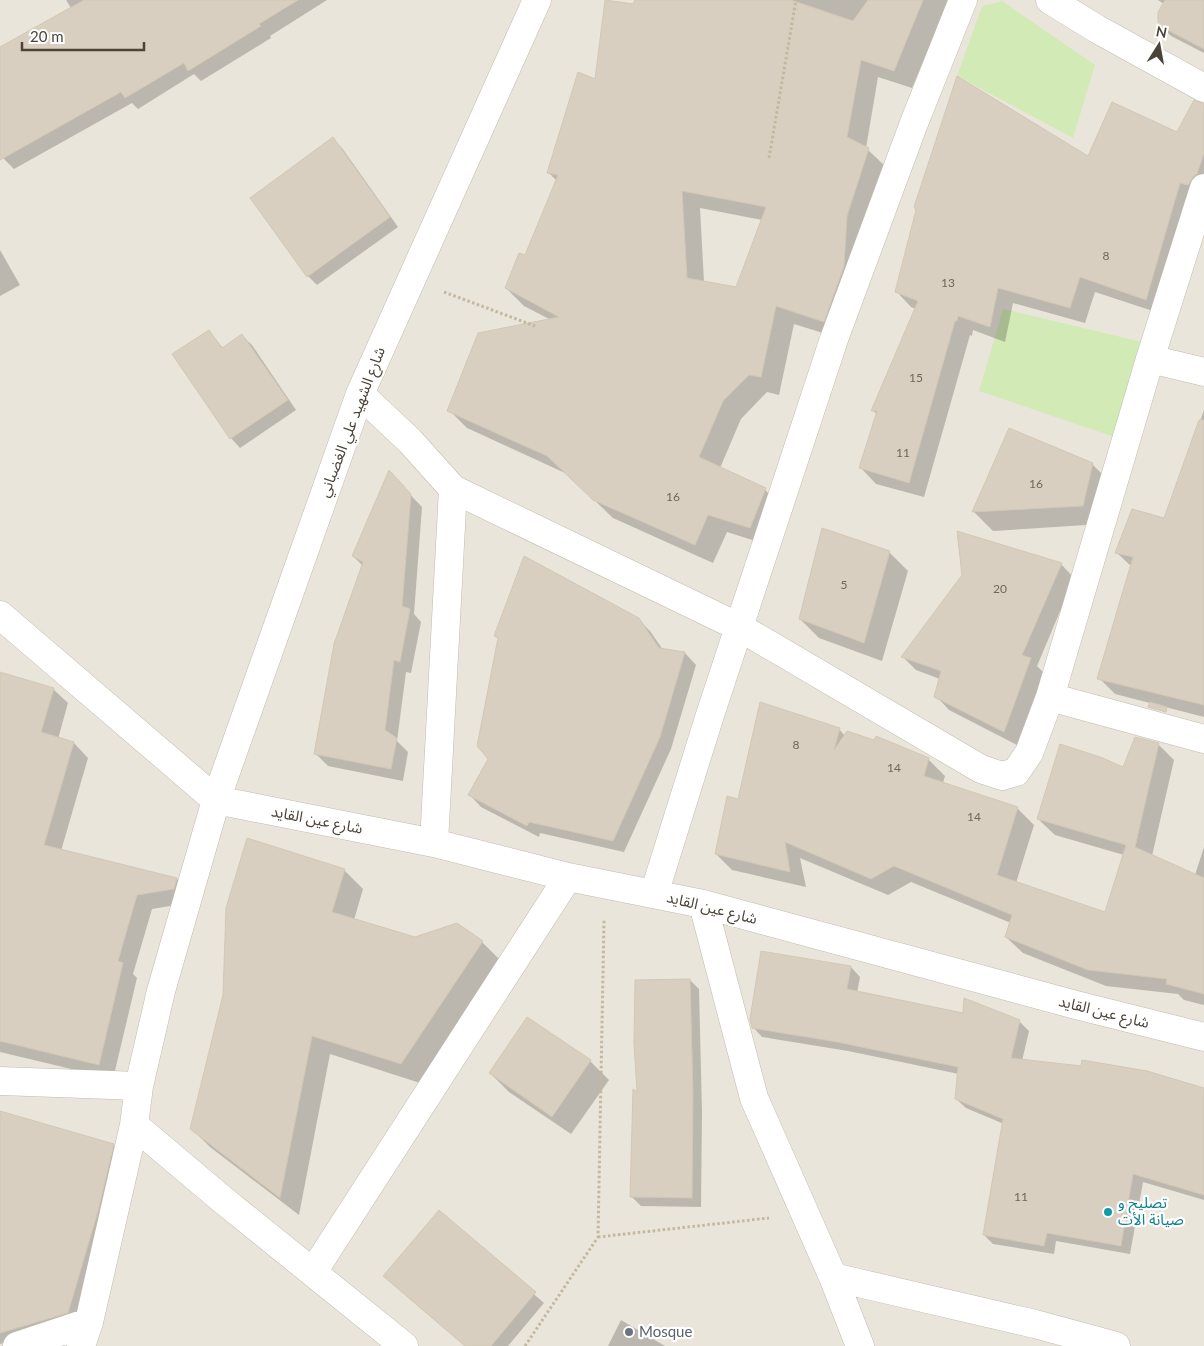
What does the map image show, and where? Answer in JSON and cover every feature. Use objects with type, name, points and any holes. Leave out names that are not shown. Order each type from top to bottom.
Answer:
[{"type":"street","name":"شارع الشهيد علي الغضباني","points":[[85,1334],[134,1125],[139,1086],[161,991],[216,800],[360,394],[537,0]]},
{"type":"street","points":[[654,894],[739,627],[834,339],[914,124],[963,0]]},
{"type":"street","points":[[1050,0],[1097,29],[1204,88]]},
{"type":"street","points":[[360,394],[410,441],[453,489],[739,627],[981,769],[1002,776],[1016,772],[1029,753],[1050,697],[1150,359],[1204,188]]},
{"type":"street","points":[[1150,359],[1204,372]]},
{"type":"street","points":[[434,844],[453,489]]},
{"type":"street","points":[[0,615],[216,800]]},
{"type":"street","points":[[1050,697],[1204,738]]},
{"type":"street","name":"شارع عين القايد","points":[[216,800],[434,844],[568,877],[703,904],[1204,1038]]},
{"type":"street","points":[[313,1272],[568,877]]},
{"type":"street","points":[[703,904],[754,1098],[833,1277],[860,1346]]},
{"type":"street","points":[[0,1081],[139,1086]]},
{"type":"street","points":[[134,1125],[223,1200],[404,1346]]},
{"type":"street","points":[[833,1277],[1035,1324],[1116,1346]]},
{"type":"street","points":[[17,1346],[85,1334]]},
{"type":"path","points":[[769,158],[796,0]]},
{"type":"path","points":[[412,279],[535,326]]},
{"type":"path","points":[[526,1346],[598,1236],[604,884]]},
{"type":"path","points":[[598,1236],[805,1214]]},
{"type":"shaded area","points":[[0,0],[1204,0],[1204,1346],[0,1346]]},
{"type":"green space","points":[[1002,1],[1095,65],[1073,138],[957,76],[982,6]]},
{"type":"green space","points":[[1003,309],[1142,342],[1117,438],[979,391]]},
{"type":"building","points":[[84,0],[298,0],[259,24],[261,26],[188,71],[184,63],[125,98],[121,92],[0,160],[0,47]]},
{"type":"building","points":[[605,0],[633,4],[635,0],[791,0],[853,21],[868,0],[923,0],[894,71],[861,60],[847,137],[869,148],[847,216],[844,266],[824,322],[776,306],[761,377],[749,375],[723,401],[699,457],[766,488],[750,528],[708,515],[695,545],[593,500],[547,456],[447,411],[478,333],[559,317],[505,288],[519,253],[525,255],[558,175],[547,173],[578,72],[595,79]],"holes":[[[682,191],[766,207],[736,287],[687,278]]]},
{"type":"building","points":[[1165,0],[1204,0],[1204,49],[1158,25],[1158,12]]},
{"type":"building","points":[[957,76],[1088,156],[1112,102],[1177,132],[1194,100],[1204,104],[1204,153],[1197,174],[1188,185],[1180,183],[1146,300],[1080,277],[1070,308],[998,288],[990,327],[958,316],[909,483],[859,468],[877,411],[871,411],[918,301],[895,292],[916,210],[914,207]]},
{"type":"building","points":[[333,137],[390,217],[307,277],[250,198]]},
{"type":"building","points":[[209,330],[222,348],[242,334],[288,400],[230,439],[172,354]]},
{"type":"building","points":[[1199,420],[1204,420],[1204,705],[1097,679],[1133,557],[1115,553],[1132,509],[1164,518]]},
{"type":"building","points":[[1009,428],[1093,463],[1083,506],[972,512]]},
{"type":"building","points":[[389,470],[411,494],[402,606],[410,609],[400,662],[394,660],[385,730],[397,738],[391,769],[314,754],[334,644],[363,562],[352,556]]},
{"type":"building","points":[[822,528],[890,551],[864,643],[799,619]]},
{"type":"building","points":[[957,531],[1062,563],[1022,655],[1031,658],[1004,732],[934,697],[941,671],[901,657],[962,575]]},
{"type":"building","points":[[524,556],[639,618],[659,648],[685,652],[660,737],[613,841],[529,822],[527,826],[468,795],[488,759],[477,746],[498,638],[494,636]]},
{"type":"building","points":[[0,672],[54,688],[41,732],[74,742],[44,845],[177,878],[174,889],[137,895],[118,961],[123,963],[99,1065],[0,1041]]},
{"type":"building","points":[[760,702],[840,728],[834,750],[847,731],[874,740],[876,736],[929,758],[924,776],[1018,807],[997,875],[1105,912],[1126,845],[1037,819],[1060,744],[1103,758],[1123,767],[1135,737],[1159,743],[1135,847],[1204,878],[1204,994],[1166,984],[1167,979],[1088,970],[1005,937],[1012,915],[894,866],[871,879],[785,842],[790,872],[715,854],[727,796],[738,799]]},
{"type":"building","points":[[1150,702],[1167,707],[1166,712],[1148,707]]},
{"type":"building","points":[[247,838],[345,869],[332,912],[415,937],[457,923],[483,941],[401,1064],[312,1036],[280,1198],[190,1129],[223,995],[226,908]]},
{"type":"building","points":[[761,951],[851,966],[847,989],[963,1013],[964,998],[1020,1020],[1011,1058],[1081,1066],[1082,1060],[1147,1071],[1204,1088],[1204,1195],[1133,1174],[1121,1246],[1047,1233],[1044,1246],[983,1235],[1003,1119],[955,1099],[958,1067],[837,1042],[752,1028],[750,1019]]},
{"type":"building","points":[[690,979],[693,1094],[692,1198],[630,1197],[633,1089],[637,1092],[634,1043],[635,980]]},
{"type":"building","points":[[527,1017],[591,1060],[552,1117],[489,1073]]},
{"type":"building","points":[[0,1111],[114,1144],[98,1211],[68,1313],[0,1333]]},
{"type":"building","points":[[439,1210],[536,1292],[491,1346],[465,1346],[383,1276]]},
{"type":"place","name":"تصليح و صيانة الأت","points":[[1108,1212]]},
{"type":"place","name":"Mosque","points":[[629,1332]]}]
